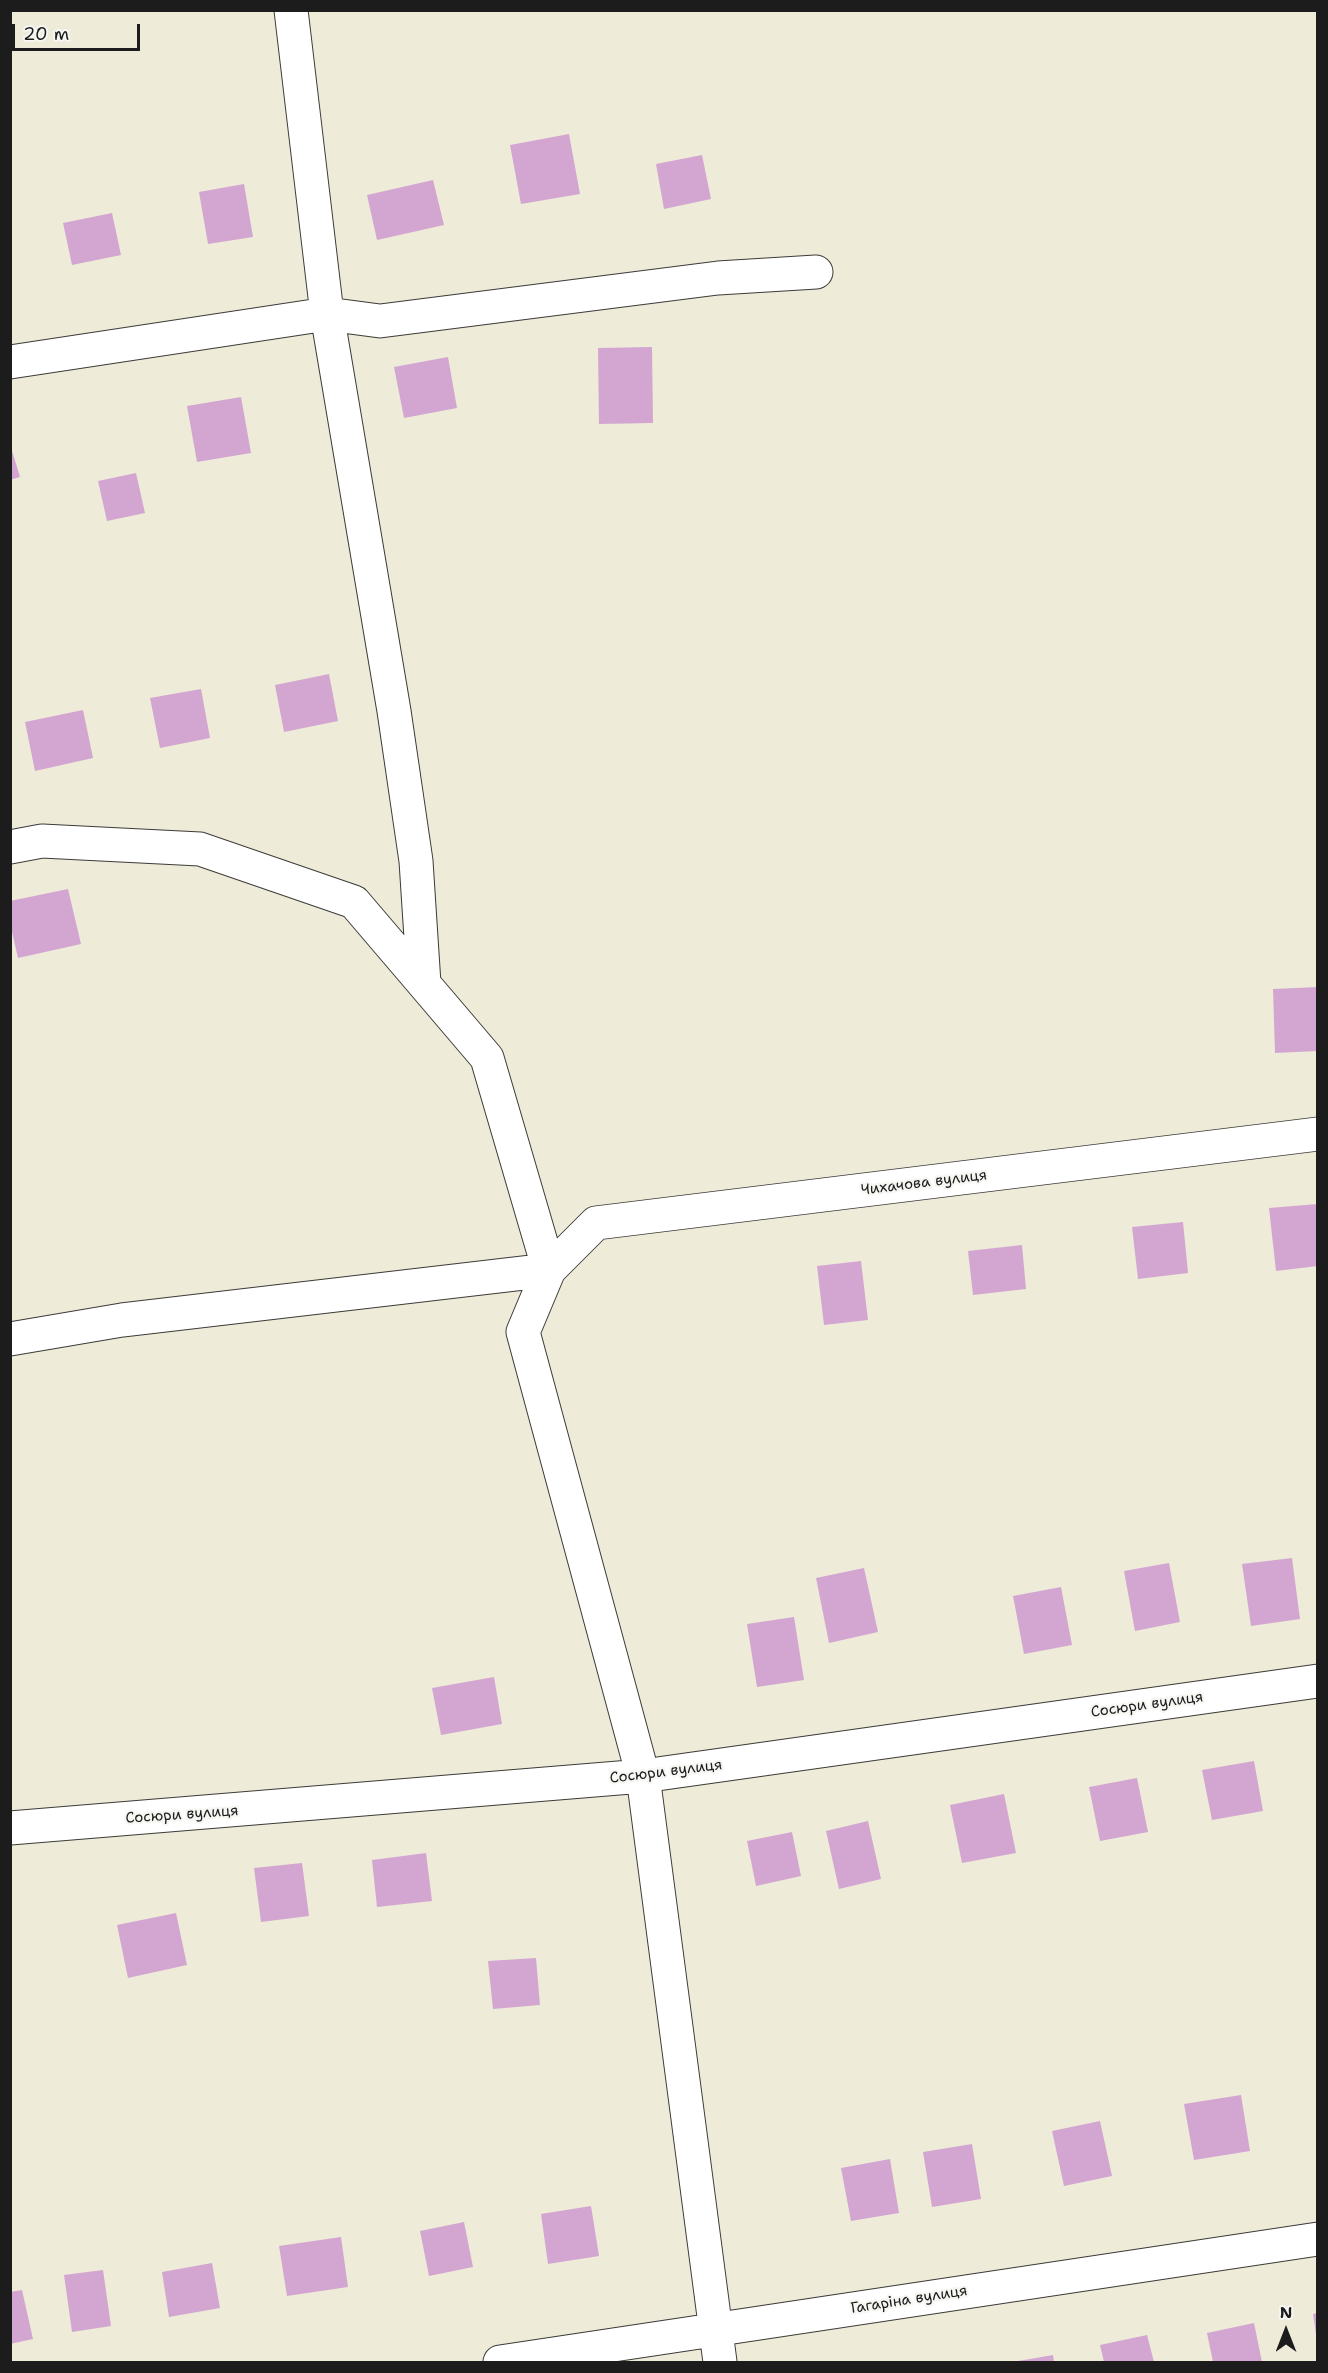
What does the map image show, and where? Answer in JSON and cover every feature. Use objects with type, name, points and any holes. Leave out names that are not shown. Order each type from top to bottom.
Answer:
[{"type":"street","points":[[291,10],[327,314],[394,711],[414,850],[424,984]]},
{"type":"street","points":[[10,362],[327,314],[380,321],[718,278],[816,272]]},
{"type":"street","points":[[10,847],[42,841],[200,849],[354,902],[487,1058],[549,1270],[523,1332],[643,1776],[720,2362]]},
{"type":"street","name":"Чихачова вулиця","points":[[549,1270],[596,1223],[1317,1134]]},
{"type":"street","points":[[10,1339],[122,1320],[549,1270]]},
{"type":"street","name":"Сосюри вулиця","points":[[10,1828],[643,1776],[1317,1681]]},
{"type":"street","name":"Гагаріна вулиця","points":[[500,2362],[1317,2239]]},
{"type":"building","points":[[569,134],[580,194],[521,204],[510,145]]},
{"type":"building","points":[[702,155],[711,199],[664,209],[656,164]]},
{"type":"building","points":[[433,180],[444,225],[377,240],[367,195]]},
{"type":"building","points":[[244,184],[253,237],[208,244],[199,192]]},
{"type":"building","points":[[112,213],[121,255],[72,265],[63,223]]},
{"type":"building","points":[[652,347],[653,423],[599,424],[598,348]]},
{"type":"building","points":[[448,357],[457,408],[404,418],[394,367]]},
{"type":"building","points":[[241,397],[251,453],[197,462],[187,406]]},
{"type":"building","points":[[10,444],[20,477],[10,480]]},
{"type":"building","points":[[136,473],[145,513],[107,521],[98,481]]},
{"type":"building","points":[[329,674],[338,721],[284,732],[275,685]]},
{"type":"building","points":[[201,689],[210,738],[160,748],[150,698]]},
{"type":"building","points":[[83,710],[93,758],[35,771],[25,722]]},
{"type":"building","points":[[68,889],[81,944],[18,958],[10,923],[10,901]]},
{"type":"building","points":[[1318,987],[1318,1051],[1275,1053],[1273,989]]},
{"type":"building","points":[[1318,1204],[1318,1266],[1276,1271],[1269,1208]]},
{"type":"building","points":[[1183,1222],[1188,1273],[1138,1279],[1132,1227]]},
{"type":"building","points":[[1022,1245],[1026,1289],[973,1295],[968,1251]]},
{"type":"building","points":[[861,1261],[868,1320],[824,1325],[817,1266]]},
{"type":"building","points":[[1292,1558],[1300,1619],[1251,1626],[1242,1564]]},
{"type":"building","points":[[1169,1563],[1180,1622],[1135,1631],[1124,1571]]},
{"type":"building","points":[[864,1568],[878,1632],[829,1643],[816,1578]]},
{"type":"building","points":[[1061,1587],[1072,1645],[1024,1654],[1013,1596]]},
{"type":"building","points":[[794,1617],[804,1680],[757,1687],[747,1624]]},
{"type":"building","points":[[494,1677],[502,1724],[441,1735],[432,1688]]},
{"type":"building","points":[[1254,1761],[1263,1811],[1212,1820],[1202,1770]]},
{"type":"building","points":[[1137,1778],[1148,1832],[1100,1841],[1089,1787]]},
{"type":"building","points":[[1004,1794],[1016,1853],[962,1863],[950,1805]]},
{"type":"building","points":[[868,1821],[881,1879],[839,1889],[826,1831]]},
{"type":"building","points":[[792,1832],[801,1876],[756,1886],[747,1841]]},
{"type":"building","points":[[426,1853],[432,1901],[377,1907],[372,1860]]},
{"type":"building","points":[[302,1863],[309,1916],[261,1922],[254,1868]]},
{"type":"building","points":[[176,1913],[187,1965],[128,1978],[117,1925]]},
{"type":"building","points":[[536,1958],[540,2005],[493,2009],[488,1961]]},
{"type":"building","points":[[1241,2095],[1250,2151],[1194,2160],[1184,2104]]},
{"type":"building","points":[[1100,2121],[1112,2176],[1064,2186],[1052,2131]]},
{"type":"building","points":[[972,2144],[981,2199],[932,2207],[923,2152]]},
{"type":"building","points":[[890,2159],[899,2213],[851,2221],[841,2168]]},
{"type":"building","points":[[591,2206],[599,2256],[548,2264],[541,2214]]},
{"type":"building","points":[[464,2222],[473,2267],[429,2276],[420,2231]]},
{"type":"building","points":[[341,2237],[348,2287],[287,2296],[279,2246]]},
{"type":"building","points":[[212,2263],[220,2308],[169,2317],[162,2272]]},
{"type":"building","points":[[103,2270],[111,2326],[72,2332],[64,2275]]},
{"type":"building","points":[[22,2290],[33,2339],[10,2344],[10,2292]]},
{"type":"building","points":[[1318,2313],[1318,2334],[1316,2334],[1313,2314]]},
{"type":"building","points":[[1254,2323],[1262,2362],[1213,2362],[1207,2333]]},
{"type":"building","points":[[1147,2335],[1154,2362],[1104,2362],[1100,2345]]},
{"type":"building","points":[[1053,2355],[1054,2362],[1018,2362],[1018,2361]]}]
